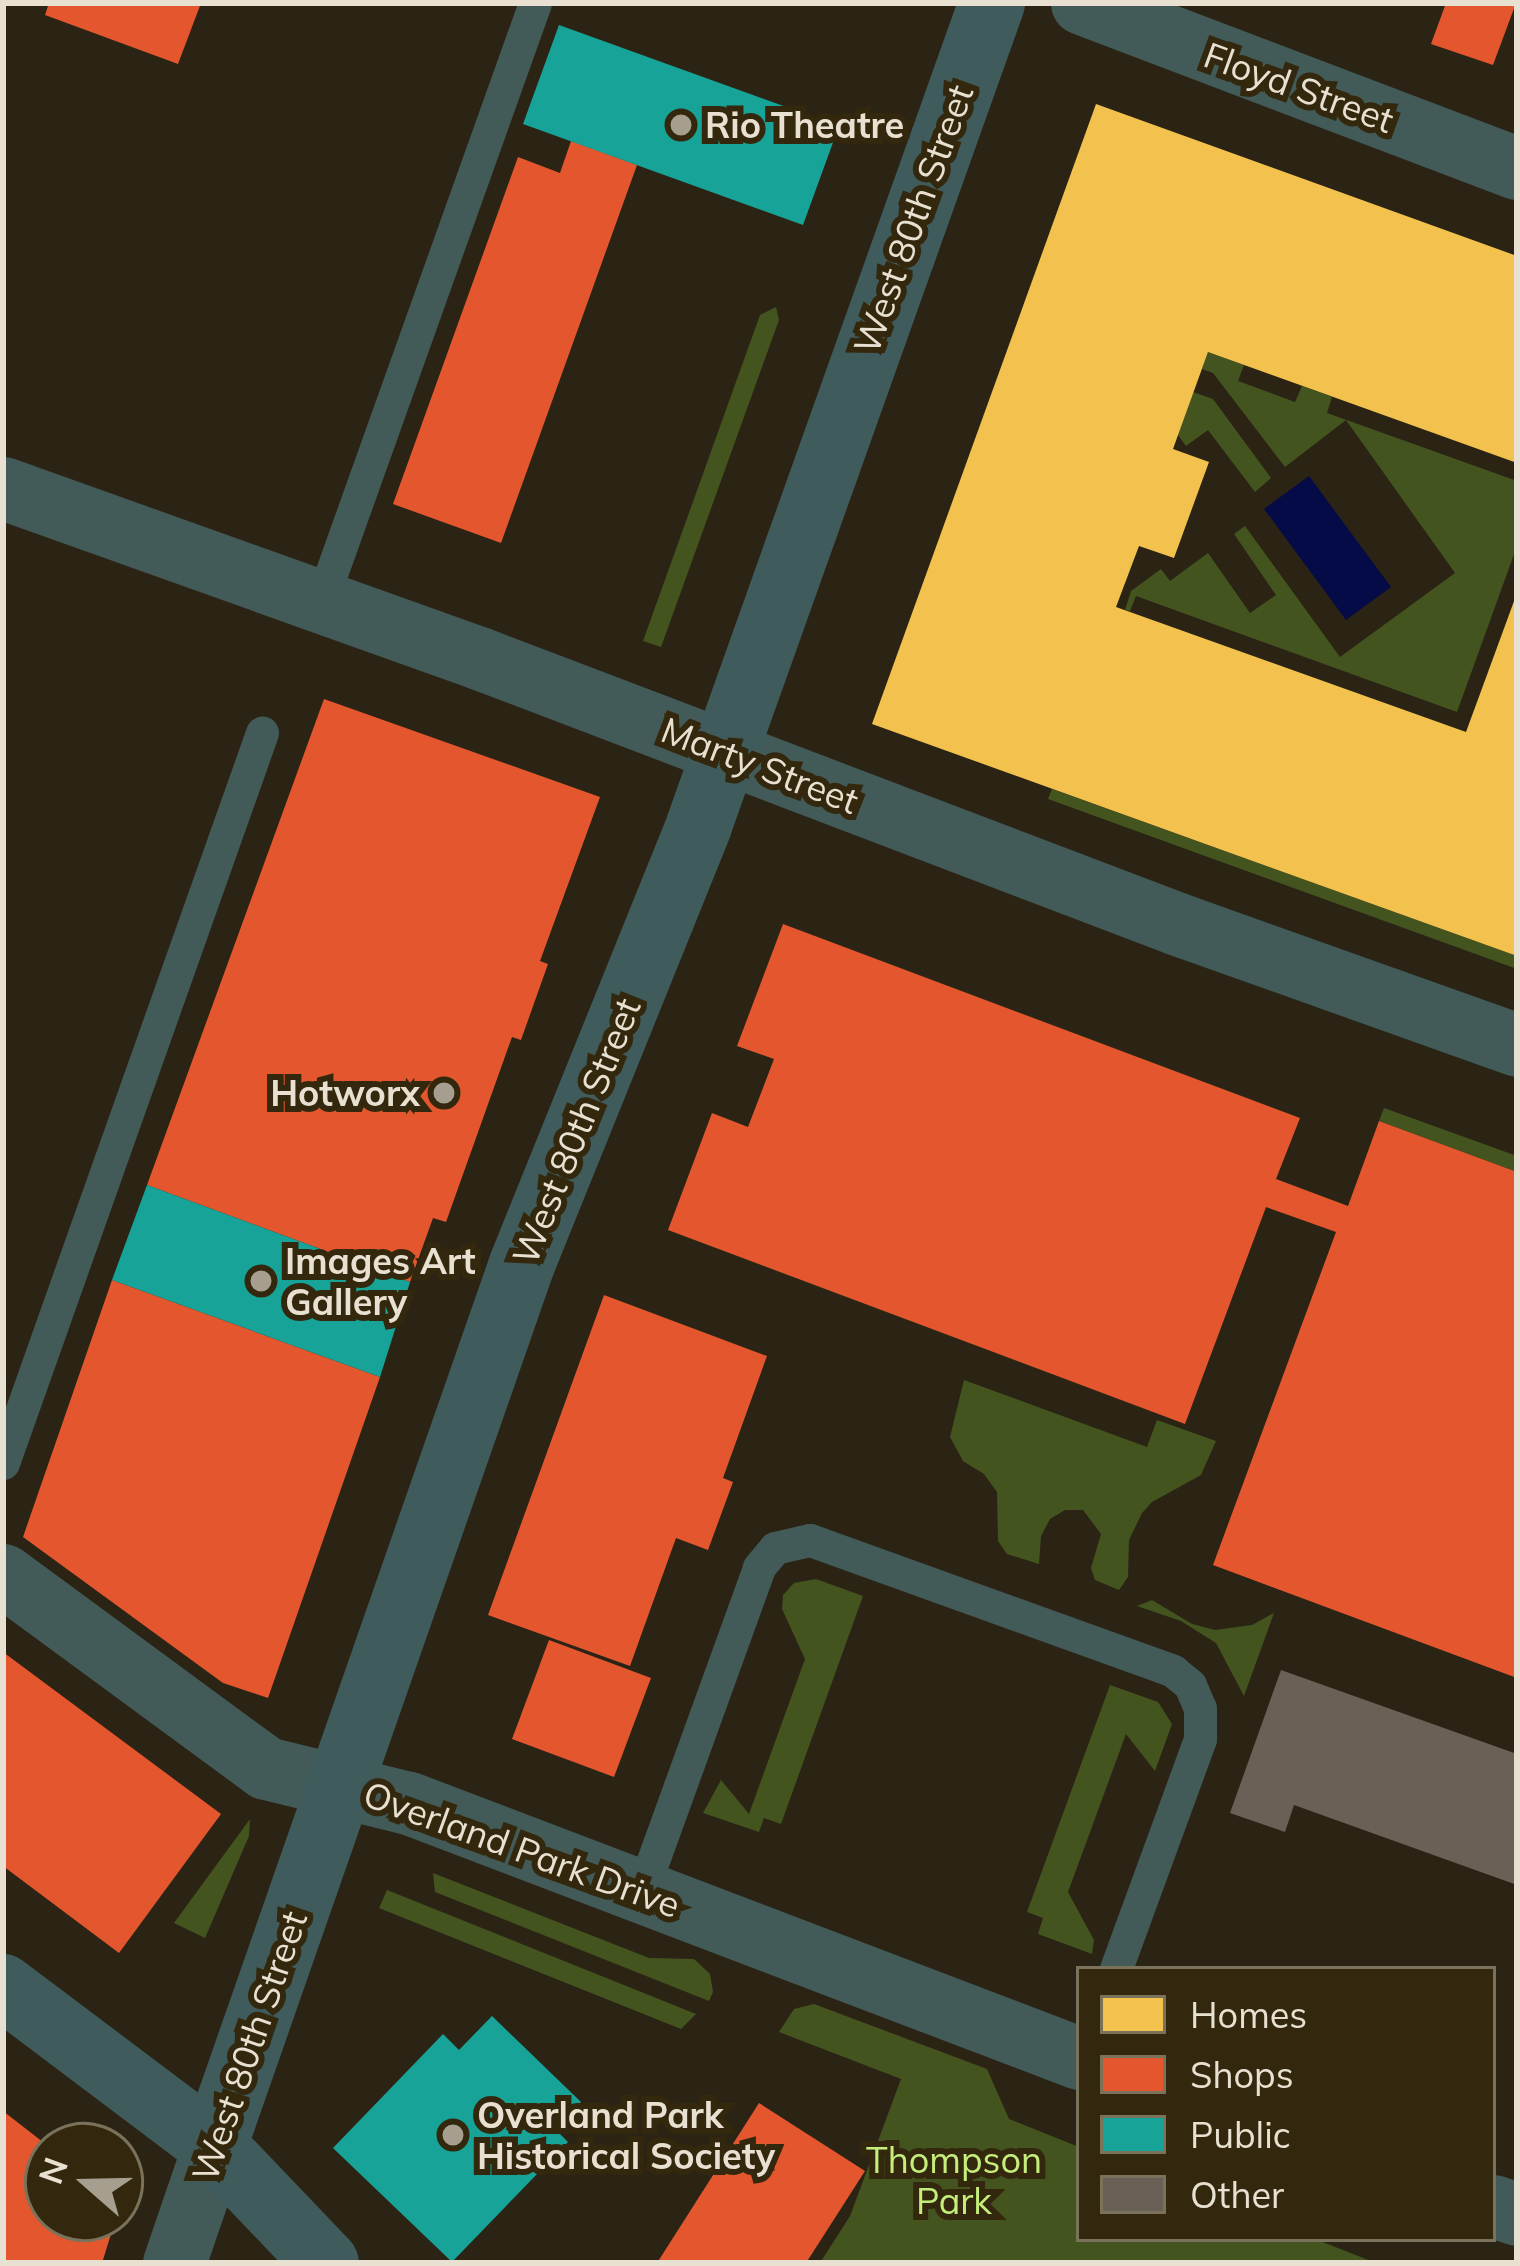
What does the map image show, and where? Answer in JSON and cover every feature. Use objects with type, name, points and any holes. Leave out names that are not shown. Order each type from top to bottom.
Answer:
[{"type":"street","name":"West 80th Street","points":[[174,2263],[522,1264],[724,752],[992,3]]},
{"type":"street","name":"Floyd Street","points":[[1082,3],[1517,168]]},
{"type":"street","name":"Marty Street","points":[[3,488],[1517,1045]]},
{"type":"street","name":"Overland Park Drive","points":[[3,1575],[247,1759],[409,1803],[1076,2057]]},
{"type":"street","points":[[3,1987],[214,2146],[326,2263]]},
{"type":"lane","points":[[321,602],[535,3]]},
{"type":"lane","points":[[3,1463],[262,733]]},
{"type":"lane","points":[[642,1891],[758,1567],[775,1547],[810,1540],[1173,1671],[1190,1685],[1200,1708],[1200,1739],[1117,1966]]},
{"type":"green space","points":[[776,307],[779,320],[661,647],[643,641],[760,315]]},
{"type":"green space","points":[[1208,352],[1244,365],[1238,381],[1295,402],[1302,386],[1332,397],[1327,413],[1517,481],[1517,546],[1457,712],[1136,596],[1130,611],[1125,610],[1131,591],[1161,569],[1170,581],[1208,553],[1250,613],[1276,595],[1234,534],[1245,526],[1340,657],[1455,573],[1346,420],[1285,467],[1213,373],[1202,369]]},
{"type":"green space","points":[[1193,392],[1213,399],[1271,478],[1255,492],[1208,430],[1186,446],[1178,435]]},
{"type":"green space","points":[[1052,789],[1517,956],[1517,969],[1048,799]]},
{"type":"green space","points":[[1384,1108],[1517,1156],[1517,1172],[1379,1121]]},
{"type":"green space","points":[[964,1380],[1147,1447],[1157,1420],[1216,1441],[1201,1475],[1152,1502],[1142,1513],[1129,1540],[1128,1577],[1119,1590],[1095,1580],[1091,1568],[1101,1534],[1083,1510],[1065,1510],[1050,1519],[1041,1536],[1039,1564],[1007,1554],[998,1541],[997,1492],[984,1474],[963,1461],[950,1437]]},
{"type":"green space","points":[[816,1579],[863,1596],[781,1824],[764,1818],[759,1832],[703,1813],[721,1780],[749,1814],[805,1659],[782,1609],[783,1595],[794,1583]]},
{"type":"green space","points":[[1152,1600],[1192,1624],[1215,1630],[1252,1625],[1274,1613],[1244,1696],[1216,1643],[1181,1621],[1137,1606]]},
{"type":"green space","points":[[1110,1685],[1158,1702],[1172,1724],[1155,1771],[1126,1734],[1068,1892],[1094,1940],[1092,1954],[1038,1934],[1043,1918],[1027,1912]]},
{"type":"green space","points":[[250,1819],[249,1836],[205,1938],[174,1923]]},
{"type":"green space","points":[[433,1873],[649,1958],[694,1959],[710,1974],[713,1992],[709,2001],[435,1892]]},
{"type":"green space","points":[[387,1890],[696,2014],[681,2029],[379,1908]]},
{"type":"green space","name":"Thompson Park","points":[[814,2004],[987,2069],[1009,2119],[1076,2146],[1076,2242],[1323,2242],[1376,2263],[820,2263],[850,2216],[901,2079],[779,2032],[794,2009]]},
{"type":"shaded area","points":[[1309,476],[1391,587],[1346,620],[1264,509]]},
{"type":"building: Homes","points":[[1096,104],[1517,256],[1517,463],[1208,352],[1173,449],[1209,462],[1174,558],[1139,546],[1116,607],[1466,732],[1517,593],[1517,956],[872,724]]},
{"type":"building: Shops","points":[[49,3],[201,3],[178,64],[45,15]]},
{"type":"building: Shops","points":[[1446,3],[1516,3],[1493,65],[1431,44]]},
{"type":"building: Shops","points":[[571,141],[637,165],[501,543],[393,504],[518,157],[560,173]]},
{"type":"building: Shops","points":[[324,699],[600,797],[540,961],[548,964],[521,1040],[512,1037],[446,1222],[433,1218],[410,1282],[147,1185]]},
{"type":"building: Shops","points":[[783,924],[1300,1118],[1276,1179],[1348,1206],[1379,1121],[1517,1172],[1517,1678],[1213,1565],[1336,1232],[1266,1207],[1185,1424],[668,1230],[712,1113],[748,1127],[774,1059],[737,1046]]},
{"type":"building: Shops","points":[[112,1280],[380,1377],[268,1698],[223,1683],[23,1537]]},
{"type":"building: Shops","points":[[604,1295],[767,1356],[723,1478],[733,1482],[708,1550],[676,1538],[630,1666],[488,1615]]},
{"type":"building: Shops","points":[[549,1640],[651,1678],[614,1777],[512,1739]]},
{"type":"building: Shops","points":[[3,1652],[221,1814],[119,1953],[3,1866]]},
{"type":"building: Shops","points":[[759,2103],[865,2171],[806,2263],[657,2263]]},
{"type":"building: Shops","points":[[3,2111],[24,2127],[24,2242],[109,2242],[102,2263],[3,2263]]},
{"type":"building: Public","name":"Rio Theatre","points":[[559,25],[839,126],[803,225],[523,124]]},
{"type":"building: Public","name":"Images Art Gallery","points":[[147,1185],[410,1282],[380,1377],[112,1280]]},
{"type":"building: Public","name":"Overland Park Historical Society","points":[[492,2016],[581,2102],[555,2129],[568,2142],[452,2262],[333,2148],[443,2034],[459,2050]]},
{"type":"building: Other","points":[[1281,1670],[1517,1754],[1517,1885],[1294,1805],[1285,1832],[1230,1813]]},
{"type":"place","name":"Rio Theatre","points":[[681,125]]},
{"type":"place","name":"Hotworx","points":[[444,1093]]},
{"type":"place","name":"Images Art Gallery","points":[[261,1281]]},
{"type":"place","name":"Overland Park Historical Society","points":[[453,2135]]}]
